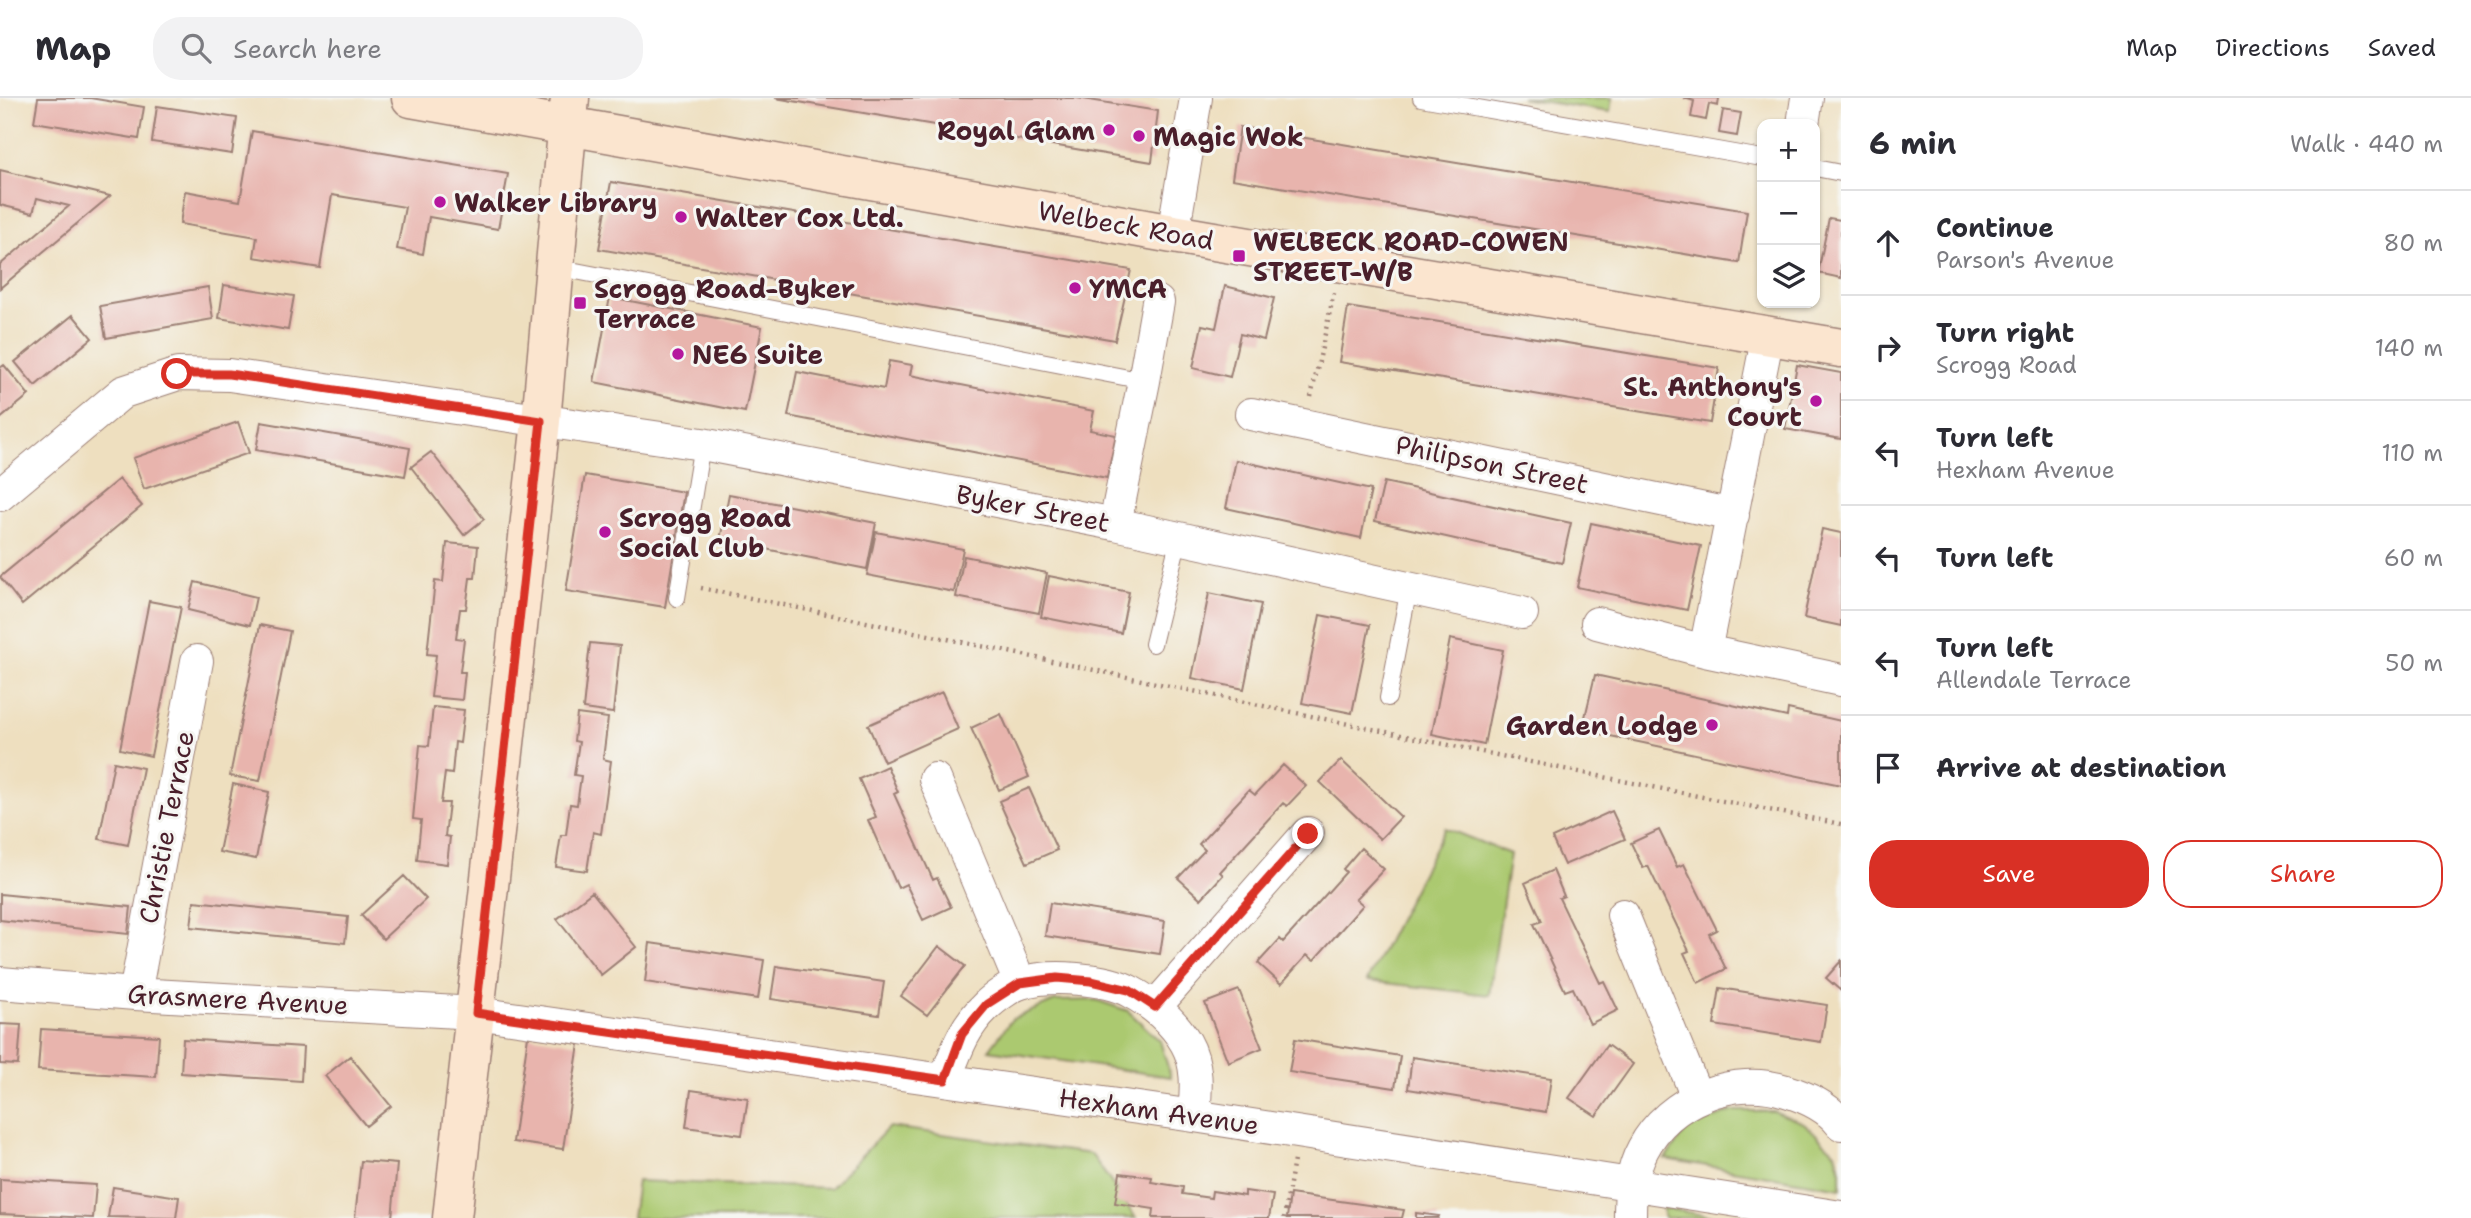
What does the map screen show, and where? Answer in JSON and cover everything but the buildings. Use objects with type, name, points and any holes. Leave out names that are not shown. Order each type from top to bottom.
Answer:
[{"type":"main road","name":"Welbeck Road","points":[[411,98],[569,112],[1173,234],[1841,348]]},
{"type":"main road","points":[[452,1218],[541,421],[569,112]]},
{"type":"street","points":[[1173,234],[1196,98]]},
{"type":"street","points":[[1804,119],[1807,98]]},
{"type":"street","points":[[1115,524],[1158,302]]},
{"type":"street","points":[[1705,651],[1768,335]]},
{"type":"street","name":"Byker Street","points":[[0,495],[123,392],[177,374],[229,374],[702,444],[1115,524],[1522,613]]},
{"type":"street","name":"Philipson Street","points":[[1251,414],[1733,515]]},
{"type":"street","points":[[1597,624],[1705,651],[1841,680]]},
{"type":"street","name":"Christie Terrace","points":[[135,994],[197,661]]},
{"type":"street","points":[[935,779],[1020,983]]},
{"type":"street","points":[[1155,1007],[1308,834]]},
{"type":"street","points":[[1623,915],[1697,1097]]},
{"type":"street","points":[[945,1080],[962,1034],[987,1004],[1020,983],[1057,978],[1091,981],[1129,990],[1155,1007],[1186,1043],[1197,1077],[1194,1116]]},
{"type":"street","name":"Grasmere Avenue","points":[[0,983],[135,994],[476,1013]]},
{"type":"street","name":"Hexham Avenue","points":[[476,1013],[1297,1131],[1841,1217]]},
{"type":"street","points":[[1630,1218],[1630,1184],[1643,1149],[1666,1119],[1697,1097],[1733,1086],[1771,1086],[1807,1098],[1840,1120]]},
{"type":"lane","points":[[1421,98],[1757,157]]},
{"type":"lane","points":[[1820,169],[1841,173]]},
{"type":"lane","points":[[555,267],[1144,381]]},
{"type":"lane","points":[[678,591],[702,444]]},
{"type":"lane","points":[[1153,644],[1179,538]]},
{"type":"lane","points":[[1388,698],[1409,588]]},
{"type":"path","points":[[1304,425],[1341,261]]},
{"type":"path","points":[[678,591],[1062,662],[1608,779],[1841,824]]},
{"type":"path","points":[[1284,1218],[1297,1131]]},
{"type":"green space","points":[[1521,98],[1612,98],[1610,112]]},
{"type":"green space","points":[[1445,828],[1510,854],[1489,995],[1367,981]]},
{"type":"green space","points":[[1096,1000],[1128,1011],[1160,1041],[1171,1077],[989,1050],[1012,1019],[1055,1001]]},
{"type":"green space","points":[[1732,1111],[1773,1111],[1804,1123],[1836,1153],[1841,1171],[1841,1188],[1665,1159],[1688,1128]]},
{"type":"green space","points":[[889,1127],[1091,1154],[1136,1218],[632,1218],[637,1181],[830,1188]]},
{"type":"green space","points":[[1661,1208],[1722,1218],[1665,1218]]},
{"type":"place","name":"Royal Glam","points":[[1109,130]]},
{"type":"place","name":"Magic Wok","points":[[1139,136]]},
{"type":"place","name":"Walker Library","points":[[440,202]]},
{"type":"place","name":"Walter Cox Ltd.","points":[[681,217]]},
{"type":"place","name":"WELBECK ROAD-COWEN STREET-W/B","points":[[1239,256]]},
{"type":"place","name":"YMCA","points":[[1075,288]]},
{"type":"place","name":"Scrogg Road-Byker Terrace","points":[[580,303]]},
{"type":"place","name":"NE6 Suite","points":[[678,354]]},
{"type":"place","name":"St. Anthony's Court","points":[[1816,401]]},
{"type":"place","name":"Scrogg Road Social Club","points":[[605,532]]},
{"type":"place","name":"Garden Lodge","points":[[1712,725]]},
{"type":"route","points":[[177,374],[229,374],[541,421],[476,1013],[945,1080],[962,1034],[987,1004],[1020,983],[1057,978],[1091,981],[1129,990],[1155,1007],[1308,834]]}]
